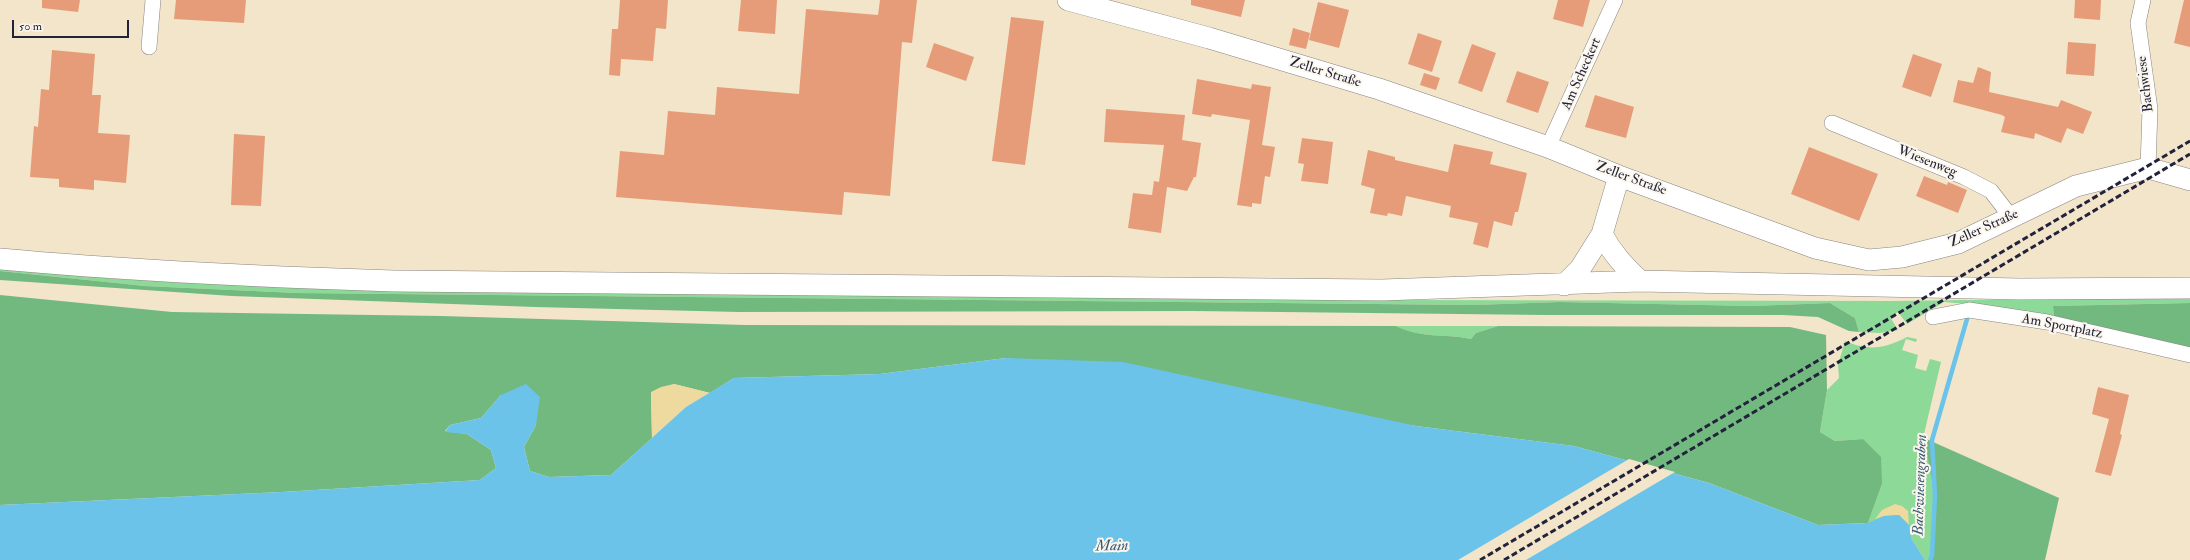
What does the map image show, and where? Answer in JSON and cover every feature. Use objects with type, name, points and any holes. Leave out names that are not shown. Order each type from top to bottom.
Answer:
[{"type":"main road","name":"Zeller Straße","points":[[1068,0],[1209,38],[1379,90],[1548,147],[1619,176],[1815,248],[1868,260],[1902,257],[1936,250],[1958,243],[2076,186],[2148,168],[2190,180]]},
{"type":"main road","points":[[1564,285],[1580,269],[1602,234],[1619,176]]},
{"type":"main road","points":[[1602,234],[1611,251],[1622,265],[1640,280]]},
{"type":"main road","points":[[0,259],[105,269],[231,276],[394,281],[1382,290],[1564,285],[1640,280],[2020,290],[2190,288]]},
{"type":"street","points":[[149,47],[153,0]]},
{"type":"street","name":"Am Scheckert","points":[[1548,147],[1615,0]]},
{"type":"street","name":"Bachwiese","points":[[2143,0],[2138,23],[2150,109],[2148,168]]},
{"type":"street","name":"Wiesenweg","points":[[1832,123],[1964,177],[1991,191],[2011,217]]},
{"type":"street","name":"Am Sportplatz","points":[[1933,317],[1969,310],[2047,322],[2190,355]]},
{"type":"green space","points":[[0,268],[118,279],[292,287],[1380,300],[1894,301],[2190,297],[2190,303],[2053,306],[2054,319],[1968,304],[1944,302],[1907,324],[1898,312],[1890,317],[1898,330],[1880,333],[1859,332],[1855,318],[1830,303],[1752,306],[1560,302],[1473,305],[297,293],[145,286],[0,271]]},
{"type":"green space","points":[[0,271],[145,286],[297,293],[1473,305],[1560,302],[1752,306],[1830,303],[1855,318],[1859,332],[1849,331],[1818,317],[1783,315],[1546,315],[1193,311],[738,312],[535,307],[232,296],[0,280]]},
{"type":"green space","points":[[0,295],[172,312],[441,316],[745,325],[1396,326],[1415,333],[1471,339],[1476,333],[1498,326],[1790,327],[1826,335],[1827,390],[1820,432],[1835,441],[1863,439],[1881,457],[1882,484],[1868,523],[1818,525],[1709,483],[1574,446],[1416,426],[1006,358],[880,374],[734,378],[710,393],[674,384],[651,393],[652,438],[611,475],[549,477],[530,471],[524,447],[536,425],[501,395],[481,418],[450,425],[445,431],[467,434],[491,450],[496,468],[480,480],[282,492],[0,505]]},
{"type":"green space","points":[[2190,303],[2190,348],[2054,319],[2053,306]]},
{"type":"green space","points":[[1396,326],[1498,326],[1476,333],[1471,339],[1415,333]]},
{"type":"green space","points":[[1907,337],[1917,339],[1916,342],[1906,339],[1902,350],[1918,355],[1915,368],[1926,371],[1930,359],[1941,362],[1924,434],[1935,496],[1932,556],[1930,560],[1925,560],[1911,538],[1868,523],[1882,484],[1863,439],[1835,441],[1820,432],[1827,390],[1839,378],[1838,365],[1845,341],[1861,346],[1876,347],[1891,344]]},
{"type":"green space","points":[[1924,438],[2059,498],[2045,560],[1930,560],[1932,556],[1935,496]]},
{"type":"sand","points":[[674,384],[710,393],[686,407],[652,438],[651,392],[661,387]]},
{"type":"sand","points":[[1895,504],[1902,506],[1908,511],[1909,525],[1899,515],[1884,516],[1875,519],[1882,510]]},
{"type":"water","name":"Main","points":[[1006,358],[1123,362],[1416,426],[1574,446],[1709,483],[1818,525],[1868,523],[1884,516],[1899,515],[1909,525],[1911,538],[1925,560],[0,560],[0,505],[282,492],[480,480],[496,468],[491,450],[467,434],[445,432],[450,425],[481,418],[501,395],[526,384],[540,397],[536,425],[524,447],[530,471],[549,477],[611,475],[686,407],[734,378],[880,374]]},
{"type":"pier","points":[[1629,459],[1675,472],[1526,560],[1458,560]]},
{"type":"building","points":[[42,0],[80,0],[78,12],[42,8]]},
{"type":"building","points":[[176,0],[246,0],[244,23],[174,19]]},
{"type":"building","points":[[620,0],[668,0],[666,29],[656,28],[653,61],[621,59],[620,76],[609,75],[612,29],[618,29]]},
{"type":"building","points":[[741,0],[777,0],[775,34],[738,31]]},
{"type":"building","points":[[880,0],[917,0],[912,43],[902,42],[890,196],[844,192],[842,215],[616,197],[620,151],[664,155],[668,111],[715,115],[717,87],[799,94],[806,9],[878,15]]},
{"type":"building","points":[[1191,0],[1245,0],[1241,17],[1191,5]]},
{"type":"building","points":[[1558,0],[1590,0],[1583,27],[1553,19]]},
{"type":"building","points":[[2075,0],[2101,0],[2100,20],[2074,18]]},
{"type":"building","points":[[2184,0],[2190,0],[2190,47],[2174,43]]},
{"type":"building","points":[[1318,2],[1349,10],[1339,48],[1309,40]]},
{"type":"building","points":[[1011,17],[1044,21],[1025,165],[992,161]]},
{"type":"building","points":[[1293,28],[1310,33],[1306,49],[1289,45]]},
{"type":"building","points":[[1418,33],[1442,41],[1432,72],[1408,64]]},
{"type":"building","points":[[2068,42],[2096,44],[2094,76],[2066,74]]},
{"type":"building","points":[[934,43],[974,57],[966,81],[926,67]]},
{"type":"building","points":[[1472,44],[1496,53],[1482,92],[1458,83]]},
{"type":"building","points":[[52,50],[95,54],[92,95],[101,95],[98,133],[130,135],[126,183],[94,180],[94,190],[59,187],[59,179],[30,177],[34,126],[38,127],[41,89],[49,90]]},
{"type":"building","points":[[1913,54],[1942,64],[1931,97],[1902,87]]},
{"type":"building","points":[[1978,67],[1991,72],[1989,92],[2058,107],[2061,100],[2092,112],[2083,134],[2067,128],[2061,143],[2035,133],[2034,139],[2001,132],[2005,117],[2002,115],[1953,102],[1958,80],[1973,83]]},
{"type":"building","points":[[1517,71],[1549,82],[1538,113],[1506,102]]},
{"type":"building","points":[[1424,73],[1440,78],[1436,90],[1420,85]]},
{"type":"building","points":[[1197,79],[1251,89],[1252,84],[1271,87],[1262,145],[1275,147],[1270,177],[1265,176],[1261,204],[1252,203],[1252,207],[1237,205],[1250,120],[1212,114],[1211,117],[1192,114]]},
{"type":"building","points":[[1595,95],[1634,107],[1626,138],[1585,127]]},
{"type":"building","points":[[1106,109],[1185,115],[1182,140],[1201,143],[1196,177],[1194,177],[1187,191],[1167,187],[1161,233],[1128,228],[1133,193],[1152,195],[1154,181],[1159,182],[1164,145],[1104,142]]},
{"type":"building","points":[[234,134],[265,136],[261,206],[231,205]]},
{"type":"building","points":[[1302,138],[1333,142],[1328,184],[1301,181],[1304,164],[1298,163]]},
{"type":"building","points":[[1454,144],[1493,152],[1490,164],[1527,173],[1518,212],[1515,212],[1512,226],[1494,221],[1488,248],[1473,244],[1478,223],[1449,217],[1451,206],[1406,196],[1402,216],[1388,213],[1387,216],[1370,213],[1375,189],[1361,185],[1368,150],[1395,157],[1395,160],[1448,172]]},
{"type":"building","points":[[1809,147],[1878,174],[1859,221],[1791,194]]},
{"type":"building","points":[[1924,176],[1947,185],[1948,182],[1967,190],[1958,213],[1916,196]]},
{"type":"building","points":[[2098,387],[2129,395],[2120,434],[2122,435],[2111,476],[2095,472],[2109,419],[2092,414]]},
{"type":"waterway","name":"Bachwiesengraben","points":[[1930,560],[1932,556],[1935,496],[1932,440],[1967,319]]},
{"type":"railway","points":[[1480,560],[2190,141]]},
{"type":"railway","points":[[1504,560],[2190,154]]}]
